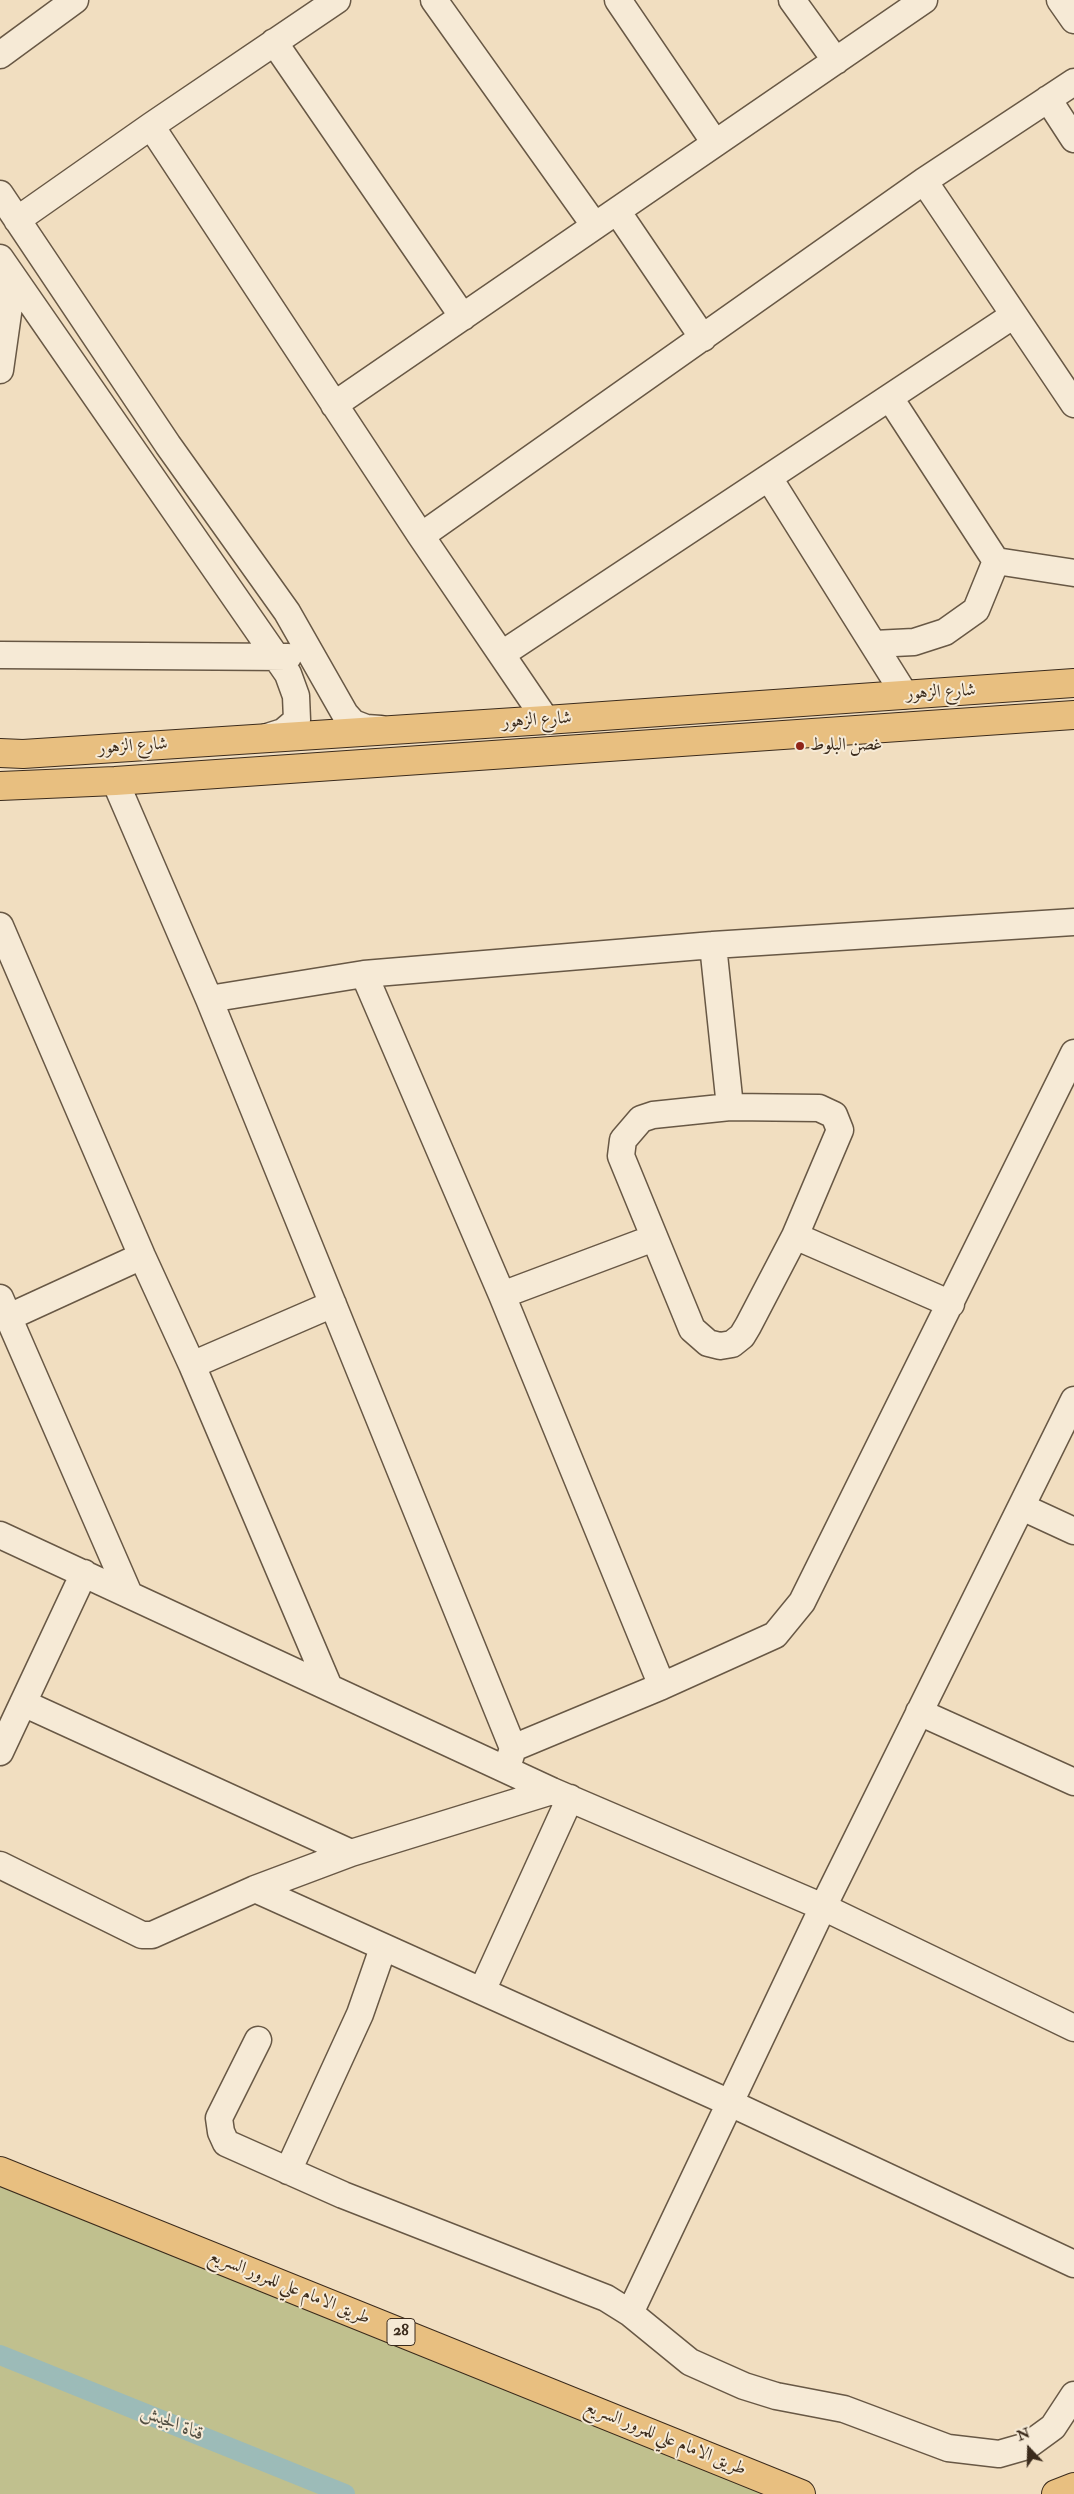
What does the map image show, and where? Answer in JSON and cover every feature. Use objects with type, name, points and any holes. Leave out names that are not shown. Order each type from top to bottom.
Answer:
[{"type":"main road","name":"شارع الزهور","points":[[0,753],[23,754],[546,720],[1074,683]]},
{"type":"main road","name":"شارع الزهور","points":[[0,786],[115,781],[1074,715]]},
{"type":"main road","name":"طريق الامام علي للمرور السريع","points":[[0,2171],[802,2494]]},
{"type":"main road","points":[[1056,2494],[1074,2487]]},
{"type":"street","points":[[0,55],[75,0]]},
{"type":"street","points":[[17,220],[336,0]]},
{"type":"street","points":[[434,0],[594,226]]},
{"type":"street","points":[[618,0],[716,143]]},
{"type":"street","points":[[792,0],[836,61]]},
{"type":"street","points":[[334,405],[924,0]]},
{"type":"street","points":[[1060,0],[1074,20]]},
{"type":"street","points":[[274,42],[462,317]]},
{"type":"street","points":[[421,536],[924,182],[1074,82]]},
{"type":"street","points":[[1048,100],[1074,139]]},
{"type":"street","points":[[151,126],[421,536],[546,720]]},
{"type":"street","points":[[924,182],[1074,404]]},
{"type":"street","points":[[0,194],[168,445],[287,612],[345,714],[353,723],[366,728],[387,729]]},
{"type":"street","points":[[617,211],[703,338]]},
{"type":"street","points":[[0,370],[7,268]]},
{"type":"street","points":[[7,268],[288,674],[296,696],[297,720],[283,732],[260,738]]},
{"type":"street","points":[[502,654],[1014,316]]},
{"type":"street","points":[[890,398],[996,561],[1074,573]]},
{"type":"street","points":[[769,478],[905,695]]},
{"type":"street","points":[[874,644],[914,642],[945,632],[976,610],[996,561]]},
{"type":"street","points":[[0,655],[314,657]]},
{"type":"street","points":[[115,781],[209,999],[333,1304],[510,1758]]},
{"type":"street","points":[[209,999],[364,974],[713,945],[1074,922]]},
{"type":"street","points":[[0,926],[142,1256],[192,1366],[329,1687]]},
{"type":"street","points":[[713,945],[730,1107]]},
{"type":"street","points":[[364,974],[502,1295],[662,1686]]},
{"type":"street","points":[[510,1758],[775,1635],[802,1602],[1074,1053]]},
{"type":"street","points":[[730,1107],[819,1108],[834,1115],[840,1130],[836,1143],[794,1236],[742,1336],[732,1344],[720,1346],[708,1343],[692,1329],[621,1156],[623,1140],[641,1119],[654,1115],[730,1107]]},
{"type":"street","points":[[794,1236],[950,1304]]},
{"type":"street","points":[[502,1295],[654,1238]]},
{"type":"street","points":[[129,1594],[4,1307],[142,1256]]},
{"type":"street","points":[[192,1366],[333,1304]]},
{"type":"street","points":[[630,2313],[823,1907],[1074,1400]]},
{"type":"street","points":[[1022,1507],[1074,1531]]},
{"type":"street","points":[[0,1535],[329,1687],[510,1758],[561,1794],[823,1907],[1074,2028]]},
{"type":"street","points":[[0,1752],[84,1573]]},
{"type":"street","points":[[23,1703],[351,1853]]},
{"type":"street","points":[[919,1712],[1074,1782]]},
{"type":"street","points":[[0,1865],[142,1935],[152,1935],[256,1889],[351,1853],[561,1794]]},
{"type":"street","points":[[482,1991],[561,1794]]},
{"type":"street","points":[[256,1889],[383,1948],[730,2103],[1074,2264]]},
{"type":"street","points":[[288,2170],[360,2014],[383,1948]]},
{"type":"street","points":[[258,2040],[219,2118],[220,2132],[226,2143],[343,2195],[606,2298],[630,2313],[690,2362],[744,2386],[776,2396],[844,2409],[948,2448],[998,2454],[1028,2446],[1053,2426],[1074,2395]]},
{"type":"green space","points":[[0,2179],[784,2494],[0,2494]]},
{"type":"waterway","name":"قناة الجيش","points":[[0,2355],[345,2494]]},
{"type":"place","name":"غصن البلوط","points":[[800,746]]}]
